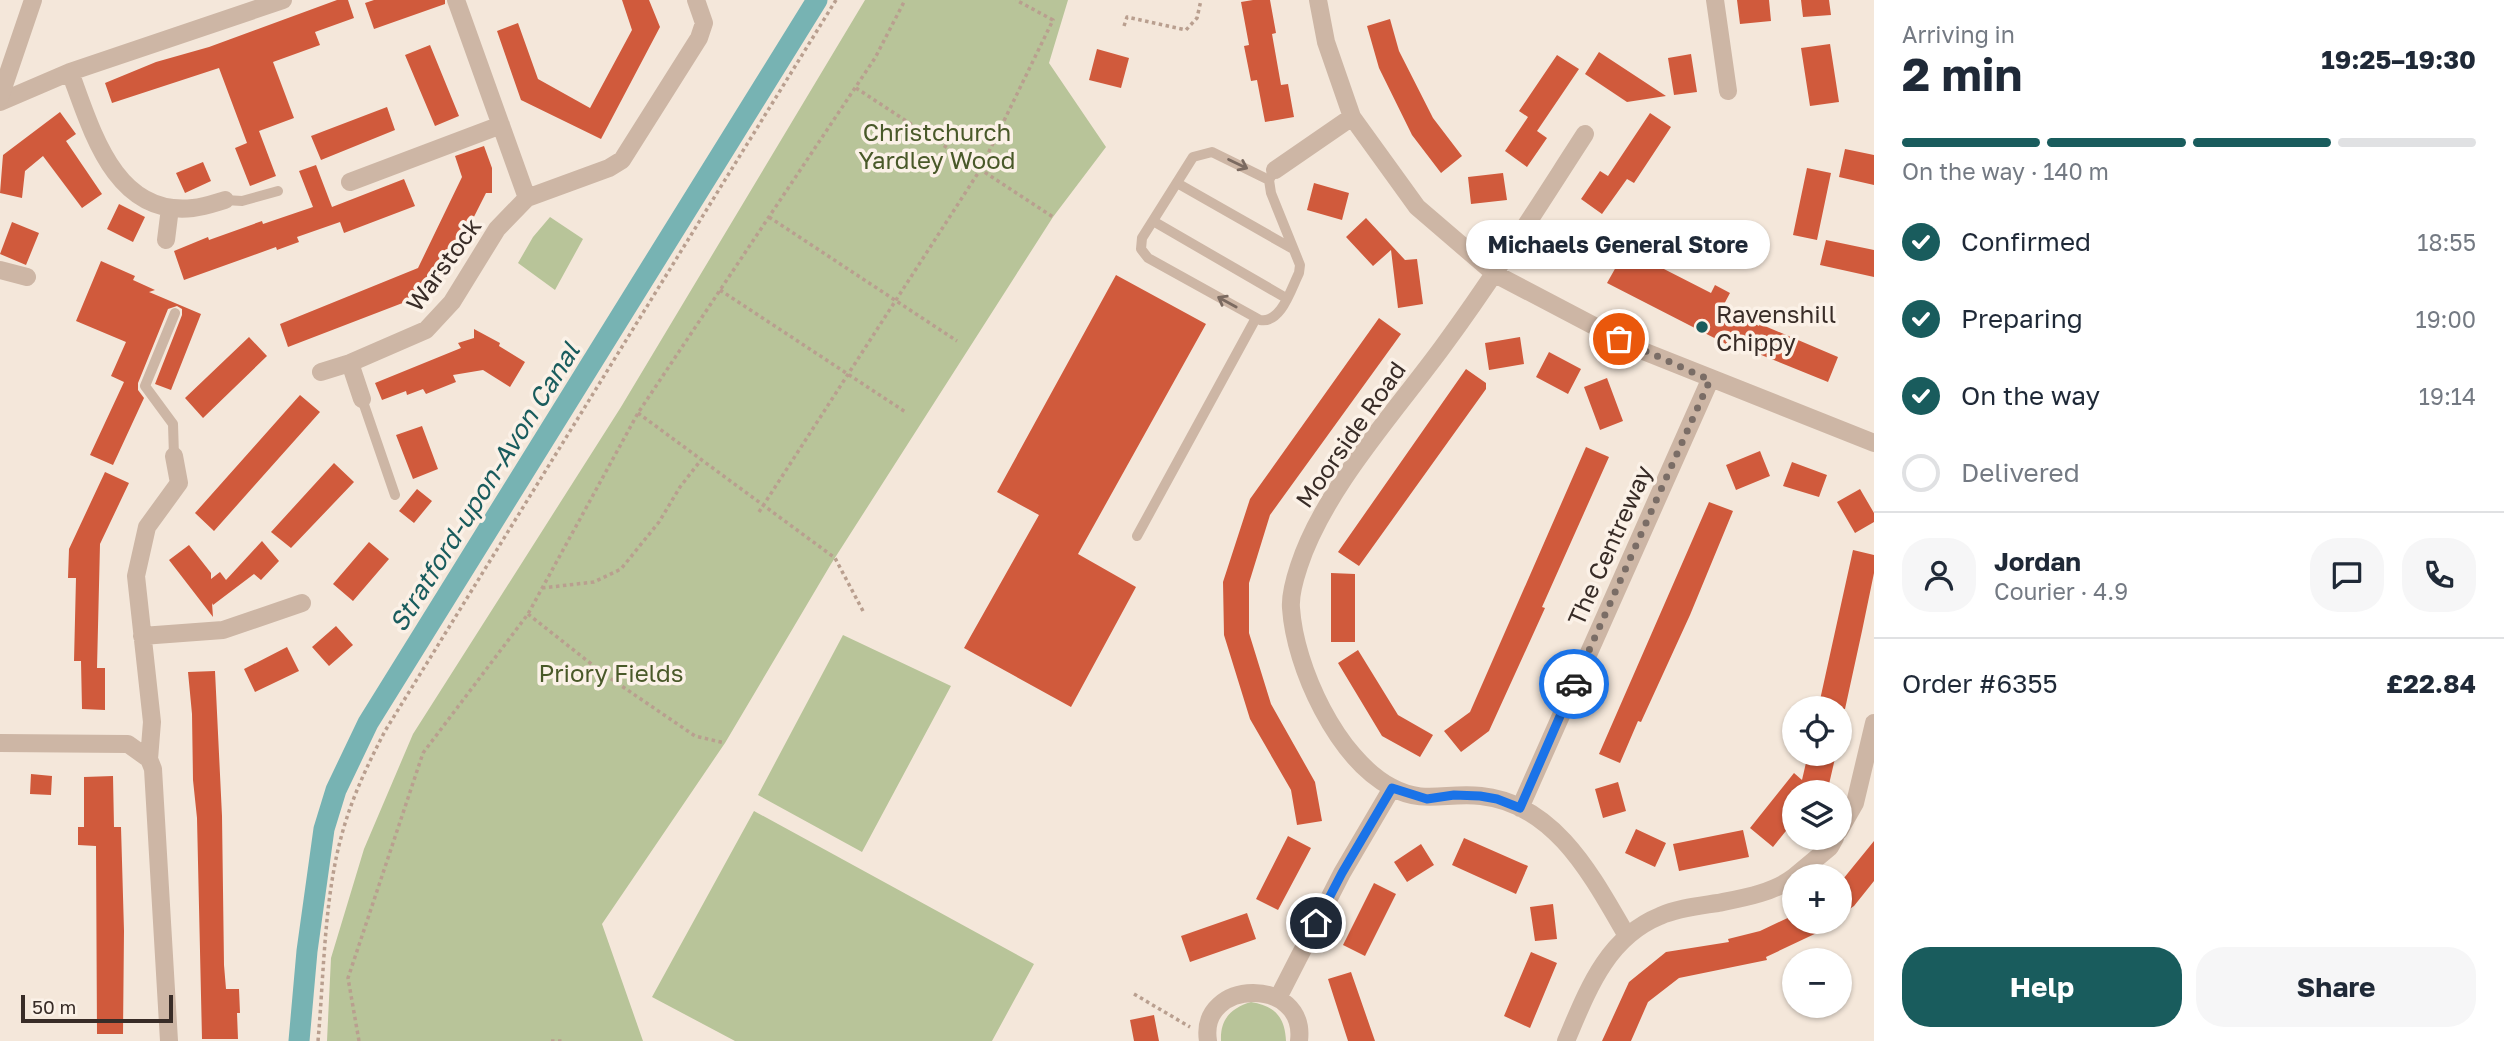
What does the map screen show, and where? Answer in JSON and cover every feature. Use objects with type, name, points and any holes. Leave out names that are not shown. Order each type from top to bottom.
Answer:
[{"type":"street","points":[[0,99],[4,77],[33,0]]},
{"type":"street","points":[[0,99],[70,72],[283,0]]},
{"type":"street","points":[[456,0],[527,198],[609,168],[628,153],[699,38],[704,23],[696,0]]},
{"type":"street","points":[[1318,0],[1326,42],[1352,117],[1417,207],[1495,274],[1638,349],[1710,380],[1874,443]]},
{"type":"street","points":[[1715,0],[1728,90]]},
{"type":"street","points":[[70,72],[98,147],[120,180],[141,199],[170,208],[194,208],[225,201]]},
{"type":"street","points":[[1272,175],[1352,117]]},
{"type":"street","points":[[350,182],[501,125]]},
{"type":"street","name":"Moorside Road","points":[[1392,788],[1361,764],[1345,744],[1313,692],[1295,640],[1290,605],[1298,568],[1317,520],[1495,274],[1586,134]]},
{"type":"street","name":"Warstock","points":[[321,372],[350,363],[426,330],[452,302],[497,229],[527,198]]},
{"type":"street","points":[[166,240],[170,208]]},
{"type":"street","points":[[0,270],[27,276]]},
{"type":"street","points":[[350,363],[362,399]]},
{"type":"street","name":"The Centreway","points":[[1520,808],[1710,380]]},
{"type":"street","points":[[169,1041],[153,769],[149,759],[152,722],[136,576],[146,527],[179,483],[174,456]]},
{"type":"street","points":[[142,636],[223,630],[302,603]]},
{"type":"street","points":[[1852,808],[1874,723]]},
{"type":"street","points":[[0,743],[128,744],[149,759]]},
{"type":"street","points":[[1278,998],[1342,873],[1392,788],[1427,799],[1454,795],[1497,799],[1520,808],[1548,825],[1584,864],[1628,936]]},
{"type":"street","points":[[1810,864],[1826,850]]},
{"type":"street","points":[[1566,1041],[1588,989],[1607,956],[1628,936],[1658,916],[1751,897],[1782,883]]},
{"type":"street","points":[[1208,1039],[1211,1018],[1223,1002],[1240,993],[1259,991],[1278,998],[1294,1014],[1299,1041]]},
{"type":"lane","points":[[1212,152],[1272,175],[1275,206],[1300,265],[1299,273],[1275,317],[1267,321],[1256,318],[1148,258],[1141,249],[1142,238],[1177,183],[1193,157],[1212,152]]},
{"type":"lane","points":[[1177,183],[1294,249]]},
{"type":"lane","points":[[225,201],[242,201],[278,191]]},
{"type":"lane","points":[[1153,221],[1286,298]]},
{"type":"lane","points":[[174,456],[173,424],[145,386],[175,313]]},
{"type":"lane","points":[[1137,536],[1256,318]]},
{"type":"lane","points":[[362,399],[395,495]]},
{"type":"path","points":[[318,1041],[334,869],[354,797],[367,766],[385,731],[836,0]]},
{"type":"path","points":[[359,1041],[348,978],[424,753],[528,614],[638,413],[875,58],[905,0]]},
{"type":"path","points":[[759,512],[980,170],[1052,20],[1016,0]]},
{"type":"path","points":[[1124,26],[1127,17],[1186,30],[1197,18],[1201,0]]},
{"type":"path","points":[[855,88],[1053,217]]},
{"type":"path","points":[[769,217],[957,341]]},
{"type":"path","points":[[720,290],[907,413]]},
{"type":"path","points":[[638,413],[835,558],[863,611]]},
{"type":"path","points":[[542,588],[594,582],[621,569],[659,522],[680,487],[701,460]]},
{"type":"path","points":[[528,614],[604,674],[695,736],[725,743]]},
{"type":"path","points":[[1134,994],[1208,1039]]},
{"type":"path","points":[[551,1041],[565,1041]]},
{"type":"green space","points":[[865,0],[1068,0],[1049,63],[1106,147],[1053,217],[831,564],[725,743],[602,924],[643,1041],[327,1041],[331,958],[364,849],[413,734],[621,407]]},
{"type":"green space","points":[[550,217],[583,239],[555,290],[518,263],[533,237]]},
{"type":"green space","points":[[843,635],[951,686],[862,852],[758,795]]},
{"type":"green space","points":[[754,811],[1034,964],[992,1041],[735,1041],[652,997]]},
{"type":"green space","points":[[1251,1002],[1266,1006],[1277,1014],[1283,1025],[1286,1041],[1221,1041],[1222,1026],[1228,1016],[1232,1011]]},
{"type":"building","points":[[337,0],[348,0],[354,18],[315,32],[320,45],[273,62],[294,118],[259,131],[276,176],[250,186],[235,148],[247,143],[219,68],[112,103],[105,83],[156,62],[209,47]]},
{"type":"building","points":[[374,0],[445,0],[445,4],[374,29],[365,3]]},
{"type":"building","points":[[622,0],[649,0],[660,27],[601,139],[521,100],[497,31],[518,23],[538,79],[590,108],[632,30]]},
{"type":"building","points":[[1270,0],[1276,33],[1272,34],[1281,85],[1288,84],[1294,117],[1265,122],[1257,80],[1251,81],[1244,46],[1249,45],[1241,2]]},
{"type":"building","points":[[1737,0],[1769,0],[1771,21],[1740,24]]},
{"type":"building","points":[[1801,0],[1829,0],[1831,15],[1803,17]]},
{"type":"building","points":[[1390,19],[1399,51],[1433,118],[1462,156],[1441,173],[1412,135],[1379,68],[1367,26]]},
{"type":"building","points":[[1830,44],[1839,102],[1810,106],[1801,48]]},
{"type":"building","points":[[430,45],[459,116],[435,126],[405,55]]},
{"type":"building","points":[[1097,49],[1129,58],[1121,88],[1089,80]]},
{"type":"building","points":[[1599,52],[1666,96],[1627,102],[1585,74]]},
{"type":"building","points":[[1691,54],[1697,92],[1674,95],[1668,58]]},
{"type":"building","points":[[1557,55],[1579,69],[1537,131],[1547,138],[1527,167],[1505,151],[1528,117],[1519,111]]},
{"type":"building","points":[[387,107],[395,130],[321,160],[311,136]]},
{"type":"building","points":[[60,112],[76,134],[66,141],[102,194],[82,208],[43,156],[25,171],[22,198],[0,193],[3,155]]},
{"type":"building","points":[[1650,113],[1671,127],[1634,183],[1627,179],[1602,214],[1581,199],[1600,171],[1608,176]]},
{"type":"building","points":[[484,146],[492,168],[492,193],[486,193],[443,278],[426,294],[288,347],[280,324],[418,268],[462,177],[455,156]]},
{"type":"building","points":[[1845,149],[1874,155],[1874,185],[1839,177]]},
{"type":"building","points":[[203,162],[211,181],[185,193],[176,173]]},
{"type":"building","points":[[316,165],[332,207],[404,179],[415,206],[344,233],[340,222],[297,237],[299,242],[277,250],[276,247],[184,280],[174,251],[208,237],[209,240],[313,207],[299,171]]},
{"type":"building","points":[[1807,168],[1831,173],[1817,240],[1793,235]]},
{"type":"building","points":[[1503,173],[1507,200],[1471,204],[1468,177]]},
{"type":"building","points":[[1314,183],[1349,193],[1342,220],[1307,210]]},
{"type":"building","points":[[119,204],[145,217],[133,242],[107,229]]},
{"type":"building","points":[[1366,218],[1405,260],[1417,259],[1423,304],[1398,308],[1391,250],[1373,266],[1346,237]]},
{"type":"building","points":[[12,222],[39,233],[26,265],[0,254]]},
{"type":"building","points":[[1587,226],[1595,261],[1570,267],[1561,232]]},
{"type":"building","points":[[1826,240],[1874,250],[1874,277],[1820,265]]},
{"type":"building","points":[[1658,241],[1653,250],[1668,257],[1662,268],[1711,293],[1715,285],[1730,293],[1722,308],[1759,326],[1760,324],[1838,357],[1828,382],[1729,342],[1728,345],[1607,283],[1625,251],[1632,255],[1638,242]]},
{"type":"building","points":[[101,261],[135,276],[133,280],[155,290],[149,292],[201,314],[171,390],[155,384],[182,315],[182,309],[177,306],[168,309],[138,383],[138,390],[144,398],[113,465],[90,455],[124,382],[111,376],[126,342],[76,321]]},
{"type":"building","points":[[1116,275],[1206,324],[1078,554],[1136,587],[1071,707],[964,648],[1039,515],[997,492]]},
{"type":"building","points":[[1379,318],[1401,334],[1270,515],[1249,583],[1249,633],[1271,704],[1315,782],[1322,821],[1297,825],[1291,790],[1250,719],[1224,635],[1223,582],[1250,499]]},
{"type":"building","points":[[474,329],[500,343],[499,346],[525,362],[510,387],[483,370],[453,375],[456,382],[426,394],[423,389],[407,395],[406,391],[382,400],[375,383],[461,348],[458,343],[474,338]]},
{"type":"building","points":[[249,337],[267,356],[203,418],[185,398]]},
{"type":"building","points":[[1520,337],[1524,364],[1489,370],[1485,343]]},
{"type":"building","points":[[1549,352],[1581,369],[1568,394],[1536,377]]},
{"type":"building","points":[[1466,369],[1486,383],[1486,389],[1359,566],[1338,552]]},
{"type":"building","points":[[1607,378],[1623,421],[1600,430],[1584,387]]},
{"type":"building","points":[[300,395],[320,412],[214,531],[195,513]]},
{"type":"building","points":[[422,426],[438,469],[413,479],[396,435]]},
{"type":"building","points":[[1586,447],[1609,457],[1489,731],[1461,752],[1444,731],[1470,712]]},
{"type":"building","points":[[1760,451],[1770,476],[1736,490],[1726,465]]},
{"type":"building","points":[[1792,462],[1827,475],[1819,497],[1783,486]]},
{"type":"building","points":[[334,463],[354,482],[291,548],[271,532]]},
{"type":"building","points":[[105,472],[129,483],[100,544],[97,668],[105,668],[105,710],[82,709],[81,661],[74,661],[76,578],[68,578],[69,549]]},
{"type":"building","points":[[417,489],[432,501],[414,523],[399,511]]},
{"type":"building","points":[[1860,489],[1874,513],[1874,522],[1855,533],[1837,502]]},
{"type":"building","points":[[1709,502],[1733,511],[1690,615],[1620,763],[1599,754]]},
{"type":"building","points":[[262,541],[279,561],[261,580],[254,574],[213,605],[212,603],[213,617],[169,560],[189,545],[211,573],[211,579],[220,572],[226,580]]},
{"type":"building","points":[[369,542],[389,559],[353,601],[333,584]]},
{"type":"building","points":[[1853,550],[1874,555],[1874,573],[1848,696],[1821,696]]},
{"type":"building","points":[[1331,573],[1355,574],[1355,642],[1331,642]]},
{"type":"building","points":[[336,626],[353,645],[329,666],[312,647]]},
{"type":"building","points":[[287,647],[299,671],[255,692],[244,669]]},
{"type":"building","points":[[1358,650],[1398,715],[1433,735],[1420,757],[1382,736],[1338,663]]},
{"type":"building","points":[[215,671],[222,816],[224,965],[226,989],[239,989],[238,1039],[202,1039],[197,818],[188,672]]},
{"type":"building","points":[[1805,766],[1833,766],[1830,780],[1802,780]]},
{"type":"building","points":[[1794,773],[1802,780],[1788,780]]},
{"type":"building","points":[[31,774],[52,776],[51,795],[30,794]]},
{"type":"building","points":[[113,776],[114,827],[121,827],[123,1034],[97,1034],[96,846],[78,845],[78,827],[84,827],[84,777]]},
{"type":"building","points":[[1618,782],[1626,811],[1603,818],[1595,789]]},
{"type":"building","points":[[1782,788],[1782,836],[1773,847],[1750,828]]},
{"type":"building","points":[[1636,829],[1666,843],[1655,867],[1625,853]]},
{"type":"building","points":[[1743,830],[1749,857],[1679,871],[1673,844]]},
{"type":"building","points":[[1288,836],[1311,848],[1278,910],[1256,899]]},
{"type":"building","points":[[1464,838],[1528,866],[1516,894],[1452,865]]},
{"type":"building","points":[[1874,841],[1874,881],[1852,907],[1852,868]]},
{"type":"building","points":[[1421,844],[1434,865],[1407,882],[1394,862]]},
{"type":"building","points":[[1374,883],[1396,894],[1365,956],[1343,945]]},
{"type":"building","points":[[1553,904],[1557,939],[1535,941],[1530,907]]},
{"type":"building","points":[[1247,913],[1256,939],[1190,962],[1181,936]]},
{"type":"building","points":[[1782,921],[1782,934],[1815,934],[1782,948],[1766,957],[1767,960],[1679,978],[1648,1002],[1631,1041],[1602,1041],[1629,982],[1666,952],[1729,942],[1728,939],[1760,931]]},
{"type":"building","points":[[1531,952],[1557,963],[1530,1028],[1504,1016]]},
{"type":"building","points":[[1351,972],[1375,1041],[1348,1041],[1328,979]]},
{"type":"building","points":[[1154,1015],[1159,1041],[1134,1041],[1130,1020]]},
{"type":"waterway","name":"Stratford-upon-Avon Canal","points":[[299,1041],[307,951],[324,829],[336,790],[368,723],[817,0]]},
{"type":"way so far","points":[[1574,684],[1710,380],[1619,339]]},
{"type":"place","name":"Ravenshill Chippy","points":[[1702,327]]},
{"type":"place","name":"Michaels General Store","points":[[1619,339]]},
{"type":"route","points":[[1316,923],[1392,788],[1427,799],[1454,795],[1480,796],[1520,808],[1574,684]]},
{"type":"park label","name":"Christchurch Yardley Wood","points":[[937,145]]},
{"type":"park label","name":"Priory Fields","points":[[611,672]]}]
